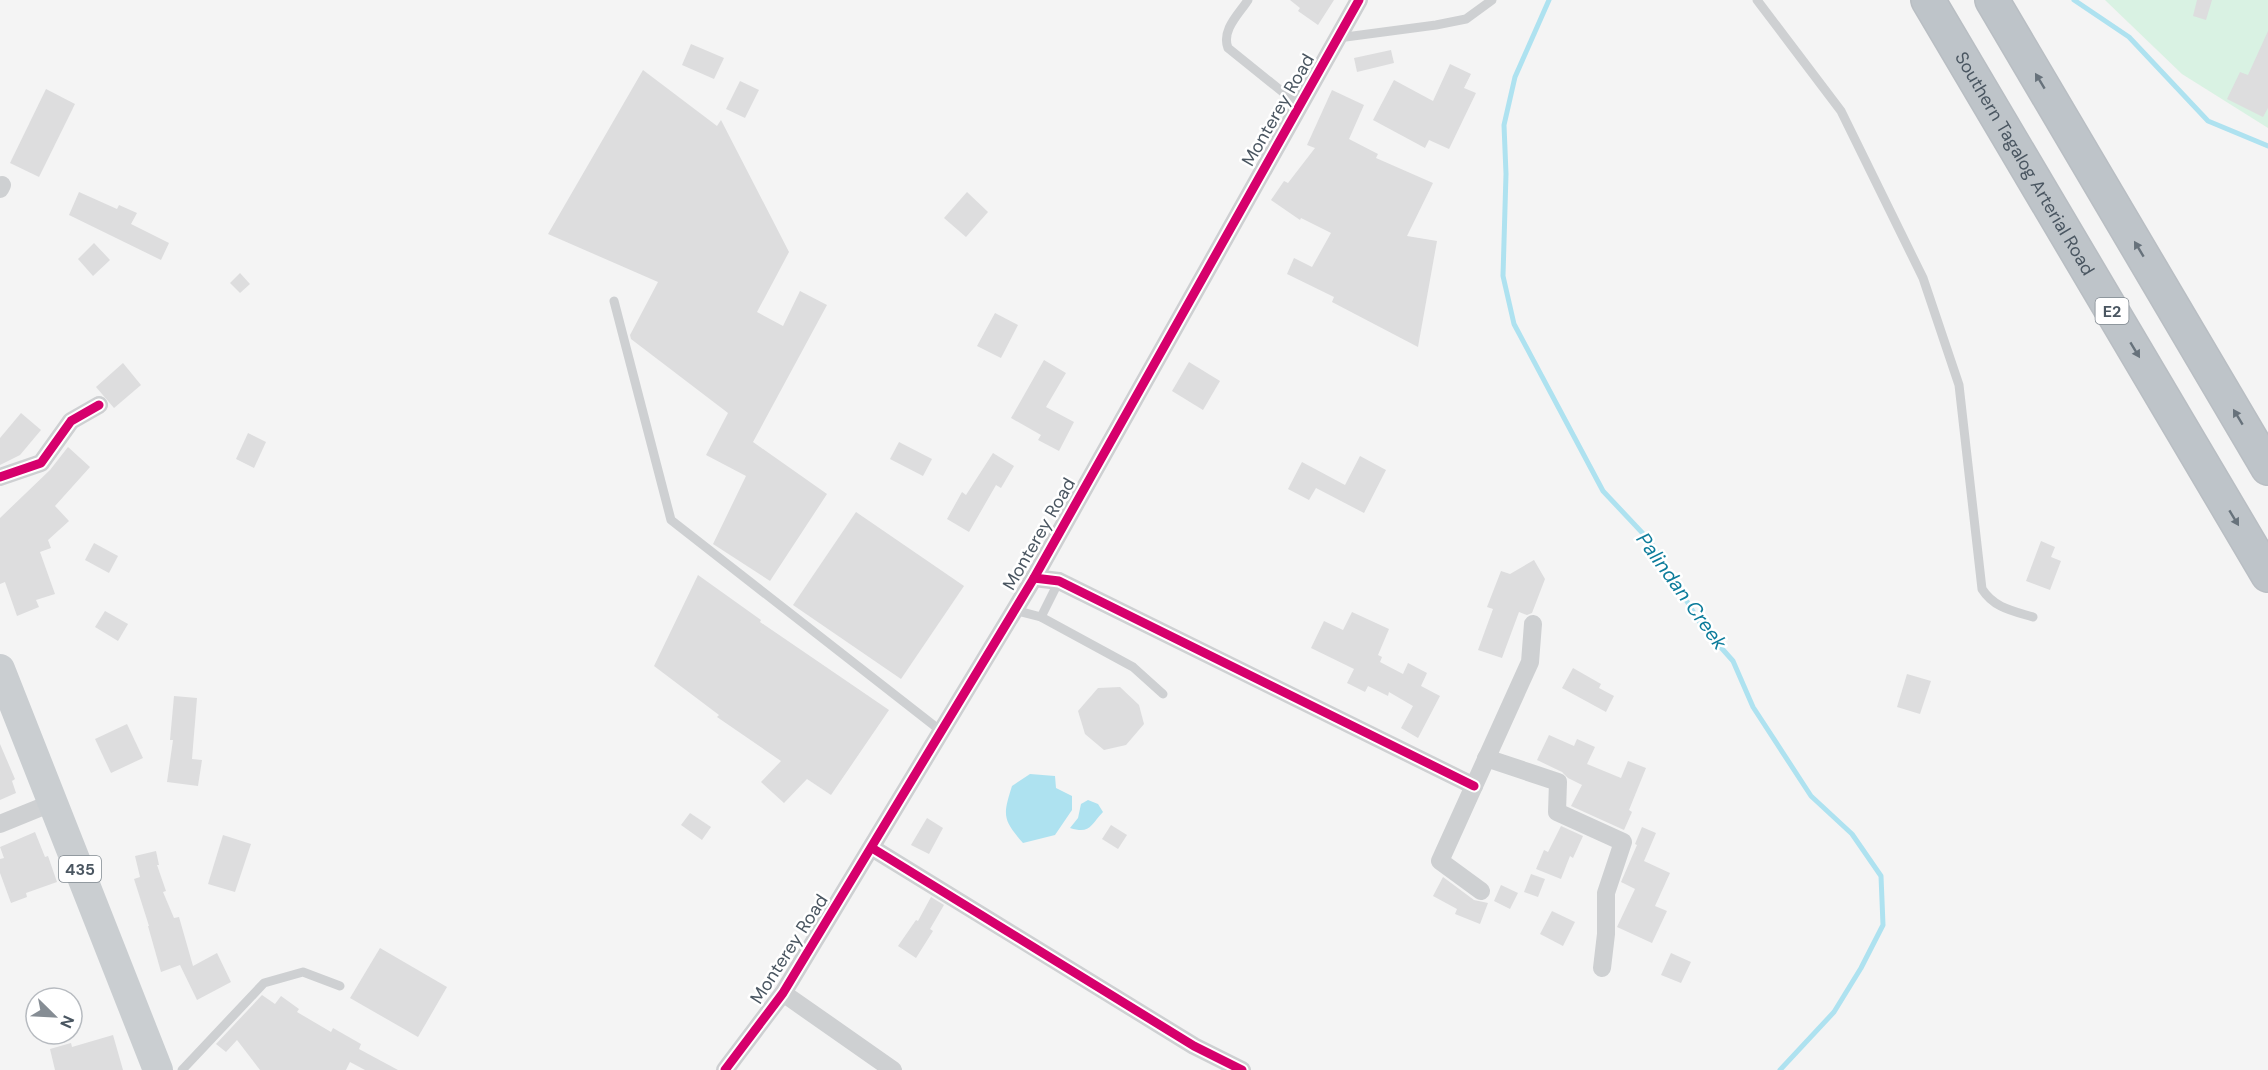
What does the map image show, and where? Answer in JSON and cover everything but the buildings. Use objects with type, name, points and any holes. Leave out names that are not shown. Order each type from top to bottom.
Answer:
[{"type":"highway","name":"Southern Tagalog Arterial Road","points":[[1928,0],[2268,575]]},
{"type":"highway","points":[[1992,0],[2268,468]]},
{"type":"main road","name":"435","points":[[0,669],[158,1070]]},
{"type":"street","name":"Monterey Road","points":[[725,1070],[783,993],[1034,578],[1359,0]]},
{"type":"street","points":[[0,477],[41,463],[71,422],[99,405]]},
{"type":"street","points":[[1034,578],[1059,582],[1474,786]]},
{"type":"street","points":[[1481,891],[1440,861],[1530,662],[1533,624]]},
{"type":"street","points":[[1486,758],[1558,782],[1557,812],[1623,842],[1606,893],[1606,934],[1602,968]]},
{"type":"street","points":[[0,824],[54,802]]},
{"type":"street","points":[[872,848],[1194,1046],[1242,1070]]},
{"type":"street","points":[[783,993],[893,1070]]},
{"type":"lane","points":[[1248,0],[1226,33],[1225,41],[1228,48],[1300,106]]},
{"type":"lane","points":[[1338,38],[1466,19],[1492,0]]},
{"type":"lane","points":[[1758,0],[1840,111],[1923,278],[1959,385],[1982,589],[1988,599],[1998,606],[2033,617]]},
{"type":"lane","points":[[614,301],[671,520],[941,731]]},
{"type":"lane","points":[[1041,617],[1059,582]]},
{"type":"lane","points":[[1014,610],[1041,617],[1133,667],[1163,694]]},
{"type":"lane","points":[[182,1070],[264,983],[303,972],[340,986]]},
{"type":"green space","points":[[2105,0],[2268,0],[2268,128],[2182,74]]},
{"type":"water","points":[[1030,774],[1055,776],[1056,788],[1072,796],[1072,810],[1055,835],[1023,843],[1011,828],[1006,810],[1012,786]]},
{"type":"water","points":[[1088,800],[1098,804],[1103,812],[1089,828],[1077,830],[1070,828],[1078,818],[1081,804]]},
{"type":"waterway","name":"Palindan Creek","points":[[1549,0],[1515,77],[1504,125],[1506,174],[1503,276],[1514,324],[1603,491],[1650,541],[1702,626],[1733,661],[1753,707],[1811,796],[1852,834],[1881,876],[1883,925],[1861,968],[1834,1012],[1780,1070]]},
{"type":"waterway","points":[[2074,0],[2129,37],[2208,121],[2268,146]]},
{"type":"cycle path","points":[[725,1070],[783,993],[1034,578],[1359,0]]},
{"type":"cycle path","points":[[0,477],[41,463],[71,421],[99,405]]},
{"type":"cycle path","points":[[1034,578],[1059,581],[1474,786]]},
{"type":"cycle path","points":[[872,848],[1194,1046],[1242,1070]]}]
